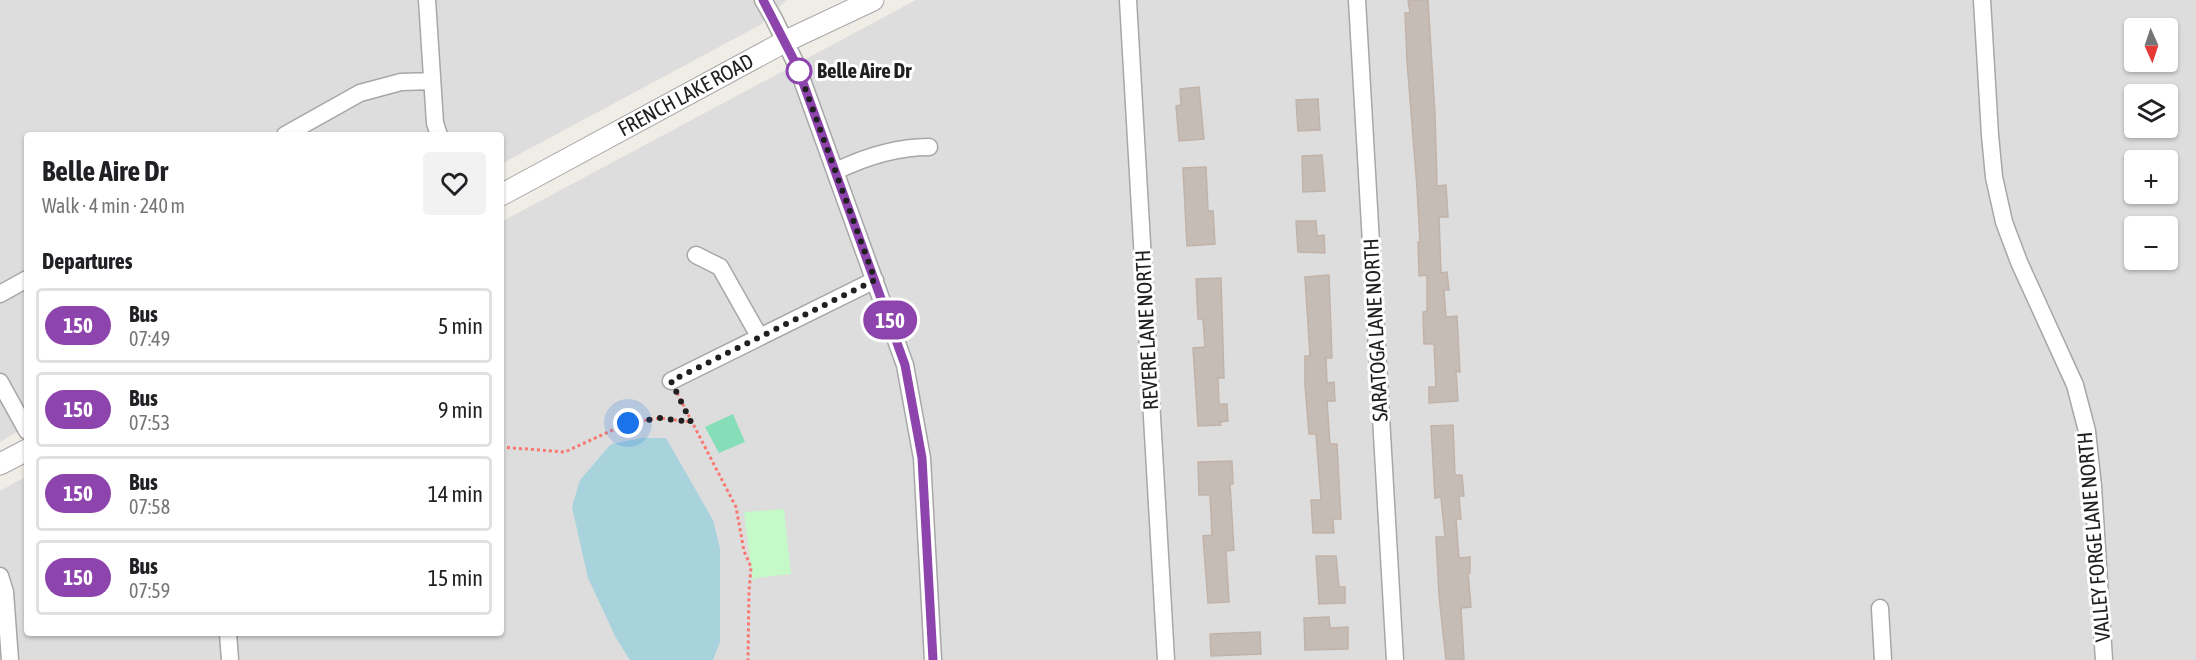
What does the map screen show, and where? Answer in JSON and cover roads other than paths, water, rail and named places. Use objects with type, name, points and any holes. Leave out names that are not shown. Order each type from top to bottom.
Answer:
[{"type":"street","points":[[428,0],[435,123],[438,132]]},
{"type":"street","points":[[763,0],[786,41],[836,171],[905,365],[922,458],[933,660]]},
{"type":"street","name":"FRENCH LAKE ROAD","points":[[504,193],[786,41],[873,0]]},
{"type":"street","name":"REVERE LANE NORTH","points":[[1128,0],[1166,660]]},
{"type":"street","name":"SARATOGA LANE NORTH","points":[[1358,0],[1395,660]]},
{"type":"street","name":"VALLEY FORGE LANE NORTH","points":[[1982,0],[1994,177],[2004,222],[2019,262],[2075,385],[2086,431],[2093,486],[2104,660]]},
{"type":"street","points":[[290,132],[360,93],[400,82],[432,81]]},
{"type":"street","points":[[836,171],[855,161],[908,147],[929,147]]},
{"type":"street","points":[[696,255],[720,267],[759,336]]},
{"type":"street","points":[[671,381],[875,280]]},
{"type":"street","points":[[0,294],[24,281]]},
{"type":"street","points":[[0,382],[24,426]]},
{"type":"street","points":[[0,464],[24,452]]},
{"type":"street","points":[[0,576],[5,592],[10,660]]},
{"type":"street","points":[[1880,608],[1883,660]]},
{"type":"street","points":[[228,636],[230,660]]},
{"type":"water","points":[[642,438],[666,438],[713,520],[720,548],[720,642],[713,660],[630,660],[616,638],[588,578],[572,507],[580,480],[611,444]]},
{"type":"place","name":"Belle Aire Dr","points":[[799,71]]}]
